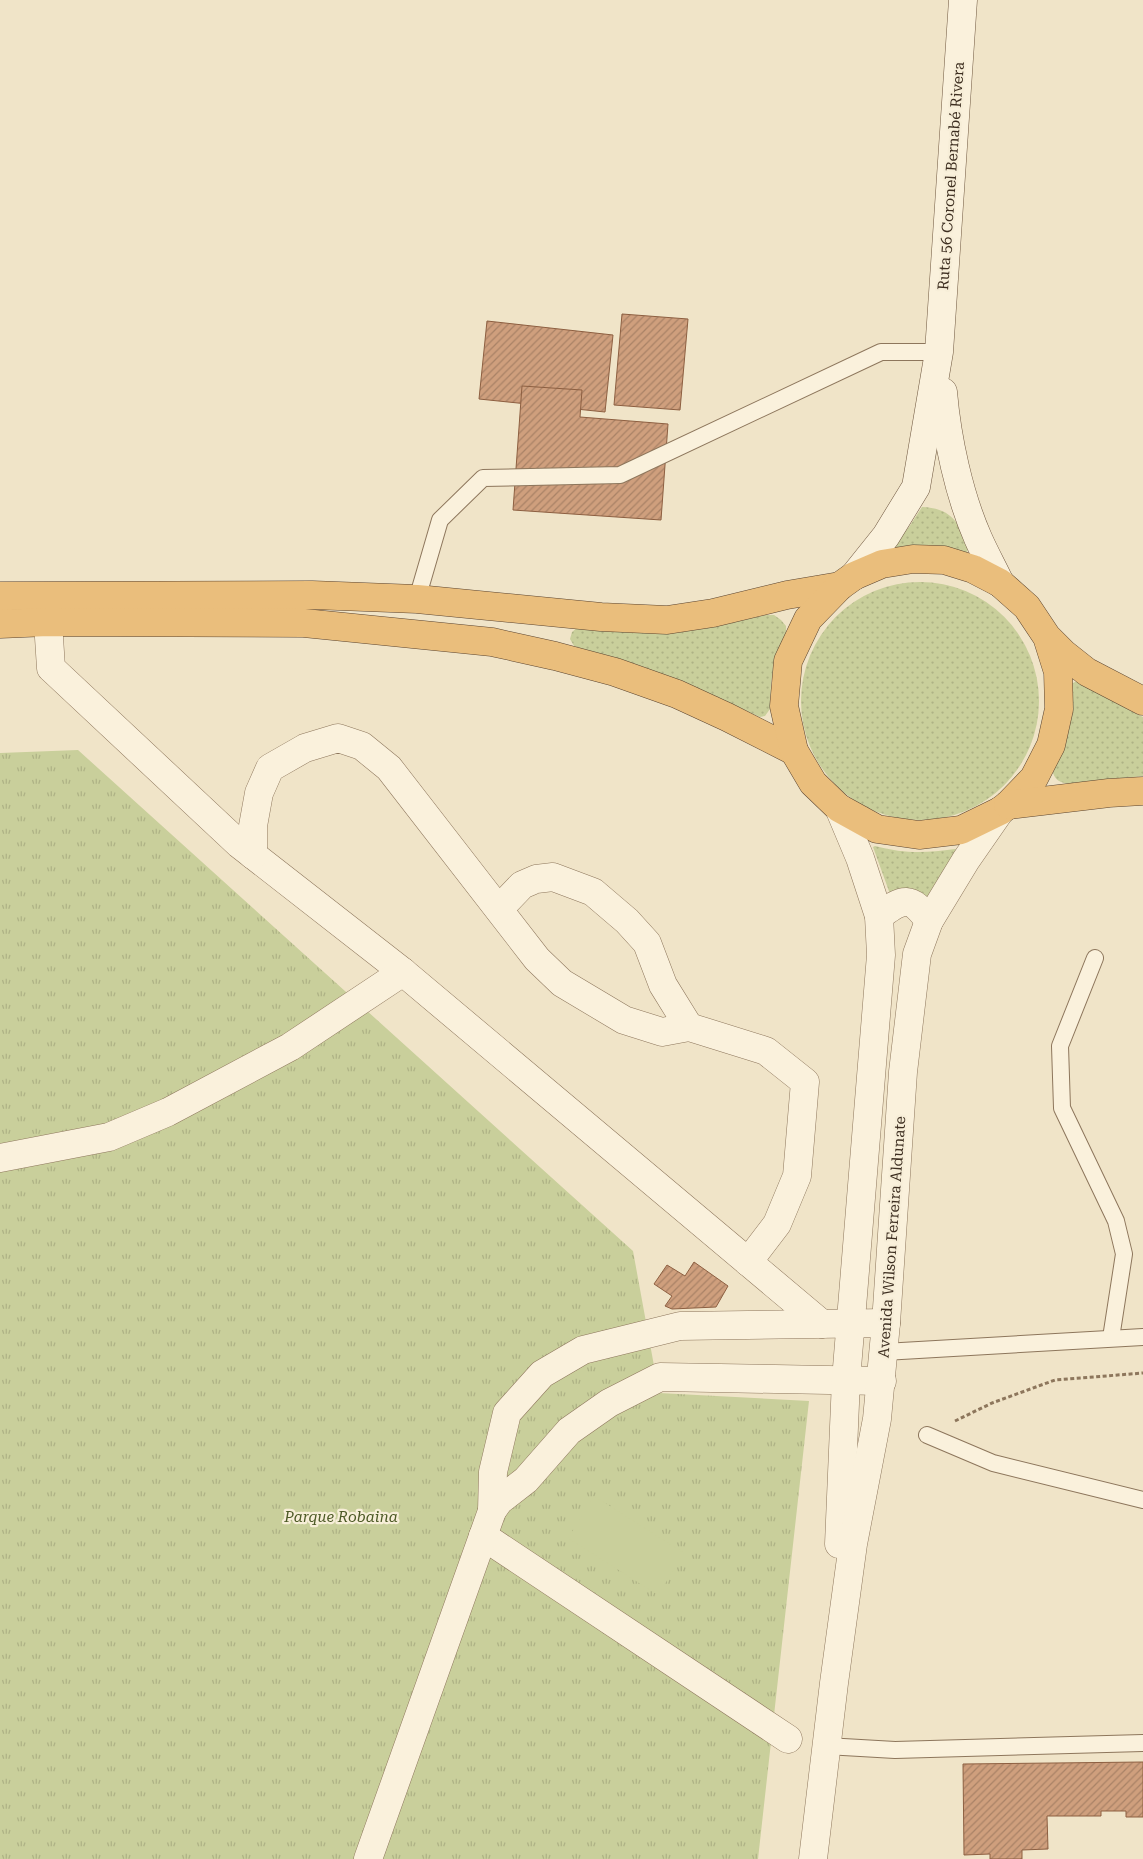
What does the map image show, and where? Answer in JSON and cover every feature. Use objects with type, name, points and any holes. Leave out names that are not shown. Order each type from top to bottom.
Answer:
[{"type":"highway","points":[[0,596],[312,595],[417,599],[601,617],[667,620],[713,613],[847,581],[882,564],[913,559],[944,560],[974,569],[1000,583],[1027,607],[1047,637],[1063,653],[1087,672],[1143,701]]},
{"type":"highway","points":[[847,581],[808,619],[788,660],[784,706],[794,751],[813,783],[840,808],[877,828],[919,835],[961,830],[1004,808],[1034,778],[1051,745],[1059,709],[1058,672],[1047,637]]},
{"type":"highway","points":[[0,624],[48,622],[304,623],[492,642],[614,672],[677,694],[794,751]]},
{"type":"highway","points":[[1004,808],[1109,793],[1143,791]]},
{"type":"street","name":"Ruta 56 Coronel Bernabé Rivera","points":[[847,581],[886,536],[916,487],[939,352],[963,0]]},
{"type":"street","name":"Ruta 56 Coronel Bernabé Rivera","points":[[939,352],[946,428],[964,498],[977,538],[1000,583]]},
{"type":"street","points":[[48,622],[51,668],[239,844],[403,972],[822,1324]]},
{"type":"street","points":[[253,855],[252,826],[259,793],[270,768],[305,748],[338,738],[362,746],[390,768],[537,959],[562,983],[624,1020],[662,1032],[689,1027],[766,1051],[805,1082],[797,1176],[777,1224],[748,1262]]},
{"type":"street","name":"Avenida Wilson Ferreira Aldunate","points":[[834,1683],[846,1380],[881,955],[879,916],[860,858],[840,808]]},
{"type":"street","name":"Avenida Wilson Ferreira Aldunate","points":[[813,1859],[853,1544],[877,1419],[882,1381],[903,1072],[917,954],[929,921],[966,860],[1004,808]]},
{"type":"street","points":[[499,909],[522,885],[536,879],[553,877],[593,892],[628,921],[647,942],[663,985],[689,1027]]},
{"type":"street","points":[[879,916],[895,903],[906,902],[919,907],[929,921]]},
{"type":"street","points":[[0,1158],[109,1137],[168,1112],[290,1047],[403,972]]},
{"type":"street","points":[[492,1511],[493,1472],[507,1413],[542,1374],[583,1350],[680,1326],[886,1323]]},
{"type":"street","points":[[368,1859],[492,1511],[499,1501],[526,1480],[569,1431],[608,1403],[660,1377],[882,1381]]},
{"type":"street","points":[[483,1536],[788,1739]]},
{"type":"lane","points":[[417,599],[440,520],[484,478],[620,475],[881,352],[939,352]]},
{"type":"lane","points":[[1095,958],[1060,1046],[1062,1108],[1116,1221],[1124,1254],[1111,1338]]},
{"type":"lane","points":[[884,1352],[1143,1336]]},
{"type":"lane","points":[[927,1435],[993,1463],[1143,1500]]},
{"type":"lane","points":[[826,1746],[895,1750],[1143,1743]]},
{"type":"path","points":[[927,1435],[992,1402],[1054,1380],[1143,1373]]},
{"type":"green space","points":[[922,507],[940,510],[953,519],[965,540],[968,550],[965,555],[886,553],[909,527]]},
{"type":"green space","points":[[920,582],[943,584],[966,591],[986,602],[1004,617],[1019,635],[1030,655],[1037,678],[1039,701],[1037,724],[1030,747],[1019,767],[1004,785],[986,800],[966,811],[943,818],[920,820],[897,818],[874,811],[854,800],[836,785],[821,767],[810,747],[803,724],[801,701],[803,678],[810,655],[821,635],[836,617],[854,602],[874,591],[897,584]]},
{"type":"green space","points":[[774,615],[781,620],[786,626],[786,634],[774,664],[770,709],[765,716],[760,717],[693,687],[574,646],[570,639],[572,632],[578,627],[672,633]]},
{"type":"green space","points":[[1079,680],[1143,717],[1143,776],[1068,784],[1055,778],[1053,773],[1069,685]]},
{"type":"green space","name":"Parque Robaina","points":[[78,750],[633,1251],[659,1393],[809,1401],[758,1859],[0,1859],[0,753]]},
{"type":"green space","points":[[873,847],[906,852],[955,849],[958,851],[941,874],[926,900],[890,894]]},
{"type":"green space","points":[[594,1496],[684,1553],[658,1595],[568,1538]]},
{"type":"building","points":[[622,314],[688,319],[680,410],[614,405]]},
{"type":"building","points":[[487,321],[613,335],[605,412],[479,399]]},
{"type":"building","points":[[522,386],[582,390],[580,417],[668,424],[661,520],[513,510]]},
{"type":"building","points":[[694,1262],[728,1286],[716,1307],[672,1309],[665,1306],[672,1296],[654,1284],[667,1265],[685,1276]]},
{"type":"building","points":[[1143,1762],[1143,1817],[1126,1817],[1126,1811],[1101,1811],[1101,1816],[1047,1816],[1048,1849],[1022,1850],[1022,1859],[990,1859],[990,1854],[964,1855],[963,1764]]}]
